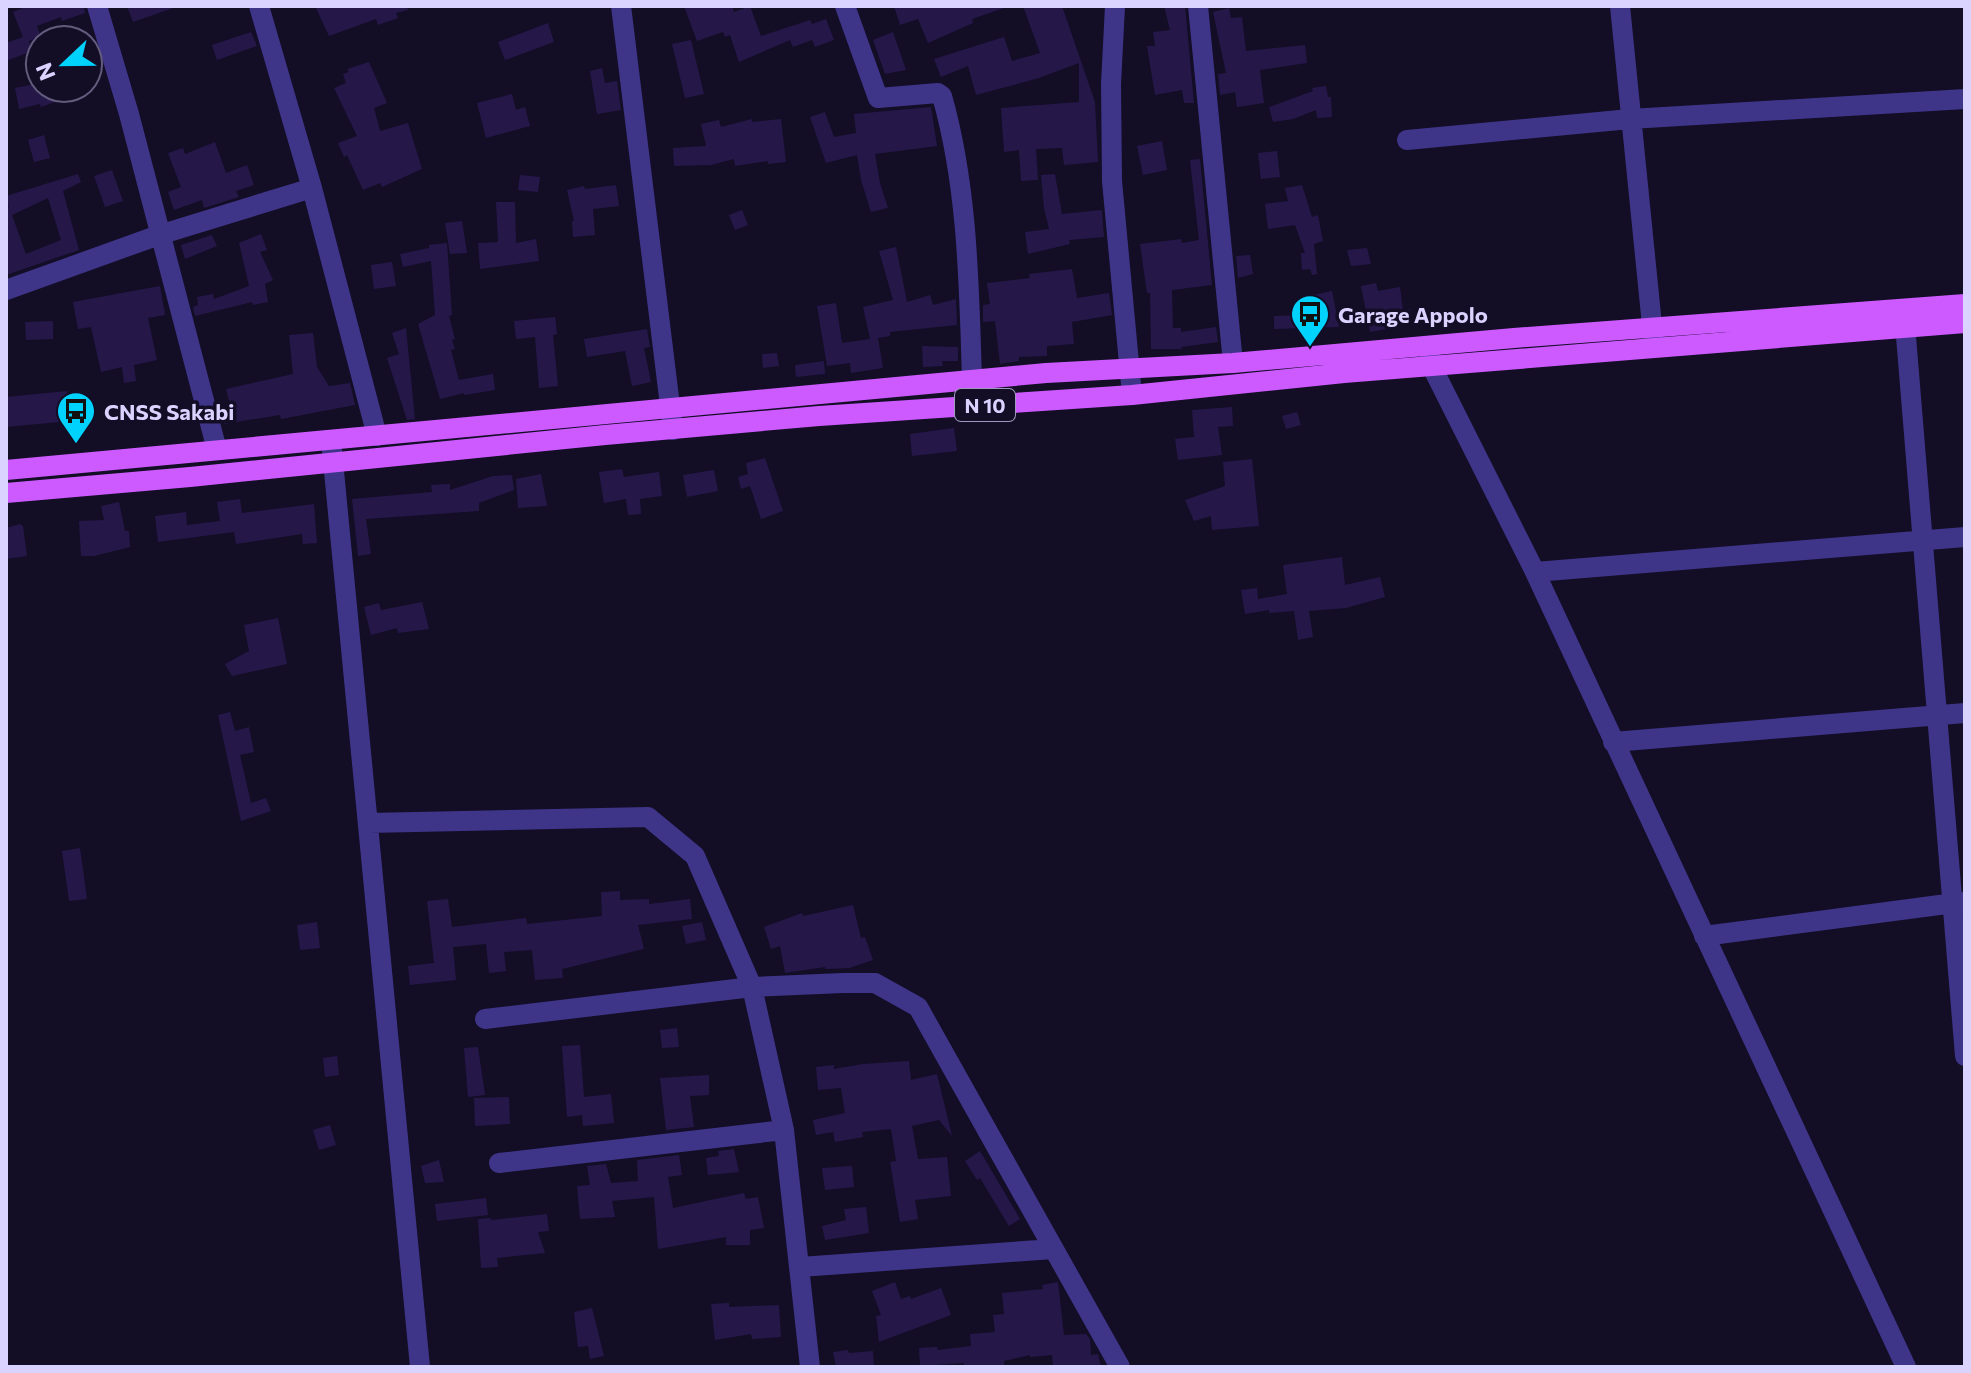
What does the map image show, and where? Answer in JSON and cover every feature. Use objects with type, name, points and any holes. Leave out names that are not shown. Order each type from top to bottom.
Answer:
[{"type":"main road","name":"N 10","points":[[6,493],[819,416],[1132,395],[1432,367],[1653,339],[1904,318],[1965,304]]},
{"type":"main road","name":"N 10","points":[[1904,318],[1965,323]]},
{"type":"main road","name":"N 10","points":[[6,470],[972,380],[1233,363],[1429,346],[1653,339]]},
{"type":"street","points":[[97,6],[129,114],[217,450]]},
{"type":"street","points":[[259,6],[312,188],[377,436]]},
{"type":"street","points":[[621,6],[673,430]]},
{"type":"street","points":[[845,6],[878,98],[938,93],[942,96],[953,135],[961,191],[972,380]]},
{"type":"street","points":[[1115,6],[1111,84],[1112,181],[1132,395]]},
{"type":"street","points":[[1198,6],[1233,363]]},
{"type":"street","points":[[1620,6],[1653,339]]},
{"type":"street","points":[[1407,140],[1630,119],[1965,99]]},
{"type":"street","points":[[6,290],[159,235],[312,188]]},
{"type":"street","points":[[1904,318],[1936,716],[1959,902],[1965,1056]]},
{"type":"street","points":[[1429,346],[1432,367],[1535,572],[1906,1367]]},
{"type":"street","points":[[331,440],[420,1367]]},
{"type":"street","points":[[1535,572],[1965,537]]},
{"type":"street","points":[[1613,742],[1965,713]]},
{"type":"street","points":[[368,823],[648,817],[695,856],[752,987],[784,1130],[810,1367]]},
{"type":"street","points":[[1704,936],[1959,902]]},
{"type":"street","points":[[485,1019],[752,987],[875,983],[918,1007],[1120,1367]]},
{"type":"street","points":[[499,1163],[784,1130]]},
{"type":"street","points":[[800,1267],[1053,1249]]},
{"type":"building","points":[[28,6],[84,6],[85,13],[62,21],[61,17],[42,24],[24,24],[24,54],[6,61],[6,43],[23,37],[13,12]]},
{"type":"building","points":[[127,6],[173,6],[173,8],[133,22]]},
{"type":"building","points":[[315,6],[407,6],[408,10],[396,13],[398,18],[378,25],[376,19],[329,36]]},
{"type":"building","points":[[684,6],[732,6],[734,12],[750,6],[761,36],[810,20],[812,24],[826,19],[834,40],[815,47],[812,40],[793,47],[790,40],[739,62],[730,35],[725,37],[723,32],[697,41]]},
{"type":"building","points":[[894,6],[1004,8],[972,19],[973,23],[928,43],[918,19],[900,25]]},
{"type":"building","points":[[1023,6],[1062,6],[1095,102],[1098,162],[1064,165],[1062,148],[1036,149],[1038,180],[1021,181],[1019,150],[1004,152],[1001,108],[1079,102],[1079,63],[1039,78],[976,95],[968,66],[941,77],[934,59],[1004,37],[1012,61],[1040,53]]},
{"type":"building","points":[[1164,6],[1185,6],[1194,103],[1184,103],[1182,90],[1155,95],[1147,46],[1155,46],[1153,32],[1170,30]]},
{"type":"building","points":[[1229,8],[1231,18],[1242,17],[1246,51],[1305,45],[1307,63],[1260,70],[1264,103],[1237,107],[1235,92],[1220,95],[1218,74],[1226,73],[1213,12]]},
{"type":"building","points":[[548,23],[554,42],[505,60],[498,42]]},
{"type":"building","points":[[251,32],[257,46],[217,60],[212,45]]},
{"type":"building","points":[[893,32],[906,70],[885,74],[873,40]]},
{"type":"building","points":[[691,40],[704,94],[685,98],[672,44]]},
{"type":"building","points":[[369,62],[387,103],[374,108],[380,131],[408,123],[422,169],[382,187],[380,183],[363,190],[338,143],[357,136],[334,88],[346,83],[343,74],[349,72],[347,69]]},
{"type":"building","points":[[602,68],[605,83],[617,81],[621,110],[597,114],[590,71]]},
{"type":"building","points":[[24,86],[24,104],[40,104],[19,109],[15,88]]},
{"type":"building","points":[[1326,86],[1328,97],[1331,97],[1332,117],[1317,118],[1316,110],[1293,119],[1273,122],[1269,107],[1313,91],[1312,88]]},
{"type":"building","points":[[512,94],[516,110],[525,107],[530,126],[486,138],[477,103]]},
{"type":"building","points":[[931,107],[937,146],[875,154],[888,208],[871,212],[857,155],[826,163],[810,117],[825,112],[834,137],[856,133],[854,114]]},
{"type":"building","points":[[752,119],[752,122],[781,119],[786,162],[768,164],[768,161],[735,166],[734,159],[711,165],[674,166],[673,148],[706,146],[701,124],[719,120],[721,127]]},
{"type":"building","points":[[44,135],[50,158],[34,162],[28,140]]},
{"type":"building","points":[[1162,141],[1167,170],[1143,175],[1137,146]]},
{"type":"building","points":[[215,142],[226,173],[247,165],[254,185],[236,191],[239,197],[204,208],[202,200],[174,210],[168,192],[181,187],[168,153],[183,148],[185,154]]},
{"type":"building","points":[[1277,151],[1280,177],[1261,179],[1258,153]]},
{"type":"building","points":[[1200,159],[1212,285],[1172,290],[1173,328],[1181,328],[1181,332],[1216,327],[1218,342],[1182,349],[1151,349],[1150,293],[1147,293],[1140,244],[1199,240],[1190,160]]},
{"type":"building","points":[[112,170],[123,201],[105,207],[94,176]]},
{"type":"building","points":[[78,174],[81,182],[63,191],[79,250],[6,275],[6,204],[9,209],[6,196]],"holes":[[[48,198],[61,240],[26,254],[12,215]]]},
{"type":"building","points":[[1055,174],[1062,214],[1102,210],[1104,237],[1069,240],[1070,244],[1028,254],[1025,232],[1049,229],[1041,175]]},
{"type":"building","points":[[520,175],[540,177],[538,192],[518,190]]},
{"type":"building","points":[[616,185],[619,206],[593,209],[595,235],[573,237],[574,221],[567,190]]},
{"type":"building","points":[[1302,185],[1312,217],[1318,215],[1323,241],[1314,244],[1317,274],[1312,275],[1310,269],[1302,270],[1301,253],[1305,253],[1295,225],[1268,229],[1265,204],[1288,201],[1285,188]]},
{"type":"building","points":[[496,202],[515,202],[516,243],[536,239],[539,261],[480,269],[478,243],[498,242]]},
{"type":"building","points":[[742,210],[748,225],[735,230],[729,215]]},
{"type":"building","points":[[462,221],[467,253],[450,254],[445,223]]},
{"type":"building","points":[[261,234],[267,250],[260,252],[273,280],[265,284],[268,302],[253,305],[252,302],[195,316],[193,307],[198,305],[197,297],[213,294],[214,299],[249,286],[239,243]]},
{"type":"building","points":[[212,235],[217,246],[185,259],[181,245]]},
{"type":"building","points":[[447,243],[452,315],[449,316],[455,339],[452,340],[455,349],[451,350],[459,380],[493,374],[495,390],[440,399],[418,324],[435,315],[431,261],[403,267],[400,254]]},
{"type":"building","points":[[896,247],[907,302],[930,295],[933,305],[956,299],[957,325],[890,332],[890,336],[878,338],[883,368],[851,373],[850,363],[827,366],[817,306],[836,303],[842,343],[870,339],[863,307],[893,300],[879,251]]},
{"type":"building","points":[[1367,248],[1371,264],[1351,266],[1347,250]]},
{"type":"building","points":[[1250,255],[1253,274],[1238,278],[1236,256]]},
{"type":"building","points":[[392,262],[396,286],[374,289],[371,265]]},
{"type":"building","points":[[1072,269],[1077,298],[1109,293],[1112,315],[1072,322],[1074,344],[1047,346],[1047,356],[1019,357],[1019,361],[1000,364],[995,321],[983,322],[983,305],[990,304],[987,283]]},
{"type":"building","points":[[1376,283],[1378,291],[1400,287],[1403,310],[1410,309],[1413,324],[1370,332],[1361,286]]},
{"type":"building","points":[[160,286],[165,315],[148,318],[157,360],[134,365],[136,381],[124,383],[122,367],[101,372],[91,327],[78,329],[73,302]]},
{"type":"building","points":[[1332,291],[1339,327],[1274,329],[1274,316],[1312,315],[1308,296]]},
{"type":"building","points":[[555,317],[557,334],[553,335],[558,386],[539,388],[535,337],[516,339],[514,321]]},
{"type":"building","points":[[53,321],[53,339],[26,340],[25,322]]},
{"type":"building","points":[[406,328],[415,419],[407,420],[387,358],[399,354],[392,333]]},
{"type":"building","points":[[647,329],[650,347],[644,348],[651,382],[632,386],[625,351],[587,357],[584,339]]},
{"type":"building","points":[[313,333],[317,367],[329,386],[350,383],[355,405],[281,419],[280,415],[224,424],[220,409],[231,408],[226,389],[293,374],[289,335]]},
{"type":"building","points":[[922,346],[958,347],[958,361],[942,361],[943,366],[923,367]]},
{"type":"building","points":[[777,353],[779,366],[763,368],[762,354]]},
{"type":"building","points":[[824,361],[825,374],[796,377],[795,365]]},
{"type":"building","points":[[67,391],[70,421],[6,427],[6,397]]},
{"type":"building","points":[[1232,407],[1233,426],[1218,427],[1222,455],[1178,460],[1175,439],[1194,437],[1192,410]]},
{"type":"building","points":[[1297,412],[1301,425],[1286,429],[1282,416]]},
{"type":"building","points":[[954,428],[957,451],[912,456],[910,434]]},
{"type":"building","points":[[765,458],[783,511],[761,519],[750,486],[741,489],[738,477],[748,474],[746,463]]},
{"type":"building","points":[[1252,459],[1259,526],[1212,530],[1211,516],[1194,521],[1185,500],[1225,486],[1223,462]]},
{"type":"building","points":[[622,469],[624,477],[659,472],[662,496],[640,499],[641,514],[628,515],[626,499],[604,503],[599,472]]},
{"type":"building","points":[[714,470],[718,491],[687,497],[683,475]]},
{"type":"building","points":[[541,474],[547,506],[518,508],[516,479]]},
{"type":"building","points":[[512,475],[514,490],[479,503],[479,511],[366,519],[371,554],[358,556],[352,499],[432,492],[431,485],[450,484],[450,490],[493,476]]},
{"type":"building","points":[[240,499],[242,513],[314,504],[317,543],[303,544],[302,534],[236,544],[234,532],[158,542],[155,516],[186,512],[187,525],[220,521],[217,502]]},
{"type":"building","points":[[119,502],[125,531],[129,531],[130,547],[81,556],[79,521],[104,520],[101,506]]},
{"type":"building","points":[[23,526],[27,556],[6,559],[6,528]]},
{"type":"building","points":[[1342,557],[1345,585],[1380,577],[1385,597],[1346,608],[1309,611],[1313,637],[1298,640],[1294,611],[1269,613],[1269,610],[1245,614],[1241,590],[1257,588],[1258,599],[1287,594],[1283,565]]},
{"type":"building","points":[[422,602],[429,629],[398,633],[397,628],[371,635],[364,607],[379,603],[381,610]]},
{"type":"building","points":[[278,618],[287,664],[232,676],[225,664],[249,651],[244,625]]},
{"type":"building","points":[[230,712],[235,731],[249,727],[254,752],[240,755],[251,803],[266,798],[271,811],[241,821],[218,715]]},
{"type":"building","points":[[80,848],[87,899],[69,901],[62,851]]},
{"type":"building","points":[[620,891],[620,900],[649,899],[649,904],[690,899],[692,919],[638,925],[644,949],[562,969],[563,978],[535,980],[532,950],[504,952],[506,971],[489,973],[486,944],[453,947],[456,980],[410,985],[408,966],[434,963],[427,901],[448,899],[452,927],[526,918],[527,924],[602,916],[601,892]]},
{"type":"building","points":[[853,905],[861,938],[865,937],[873,960],[849,968],[825,967],[785,973],[780,946],[771,949],[764,927],[802,913],[803,916]]},
{"type":"building","points":[[317,922],[320,948],[300,950],[297,925]]},
{"type":"building","points":[[702,922],[706,940],[686,944],[682,926]]},
{"type":"building","points":[[677,1028],[679,1047],[662,1048],[660,1030]]},
{"type":"building","points":[[580,1045],[584,1097],[611,1094],[614,1123],[583,1126],[582,1115],[567,1117],[562,1046]]},
{"type":"building","points":[[478,1047],[485,1095],[468,1097],[464,1048]]},
{"type":"building","points":[[337,1056],[339,1075],[325,1077],[323,1058]]},
{"type":"building","points":[[909,1061],[911,1080],[937,1074],[952,1136],[939,1120],[912,1126],[918,1159],[947,1157],[951,1196],[915,1200],[918,1219],[900,1222],[890,1162],[896,1161],[891,1129],[862,1132],[863,1137],[835,1142],[833,1132],[816,1135],[813,1120],[845,1113],[841,1088],[818,1090],[816,1067],[834,1065],[834,1069]]},
{"type":"building","points":[[709,1075],[709,1095],[690,1096],[694,1127],[666,1130],[660,1078]]},
{"type":"building","points":[[509,1097],[510,1124],[475,1126],[474,1098]]},
{"type":"building","points":[[330,1125],[336,1145],[319,1150],[313,1130]]},
{"type":"building","points":[[734,1149],[739,1172],[708,1175],[706,1158],[719,1156],[718,1151]]},
{"type":"building","points":[[980,1151],[1020,1219],[1009,1226],[980,1178],[977,1180],[965,1161]]},
{"type":"building","points":[[679,1155],[682,1175],[668,1177],[673,1208],[744,1193],[746,1199],[758,1197],[764,1228],[750,1230],[750,1245],[726,1245],[726,1237],[658,1249],[654,1197],[612,1201],[615,1217],[580,1219],[577,1186],[590,1185],[587,1166],[606,1164],[611,1183],[638,1181],[637,1160]]},
{"type":"building","points":[[439,1160],[444,1182],[425,1183],[421,1166]]},
{"type":"building","points":[[852,1166],[854,1187],[825,1190],[822,1168]]},
{"type":"building","points":[[486,1198],[488,1215],[437,1221],[435,1204]]},
{"type":"building","points":[[866,1207],[869,1233],[825,1240],[822,1226],[846,1220],[844,1209]]},
{"type":"building","points":[[547,1214],[549,1231],[538,1232],[545,1253],[497,1258],[498,1267],[481,1268],[478,1219]]},
{"type":"building","points":[[895,1282],[901,1299],[910,1296],[911,1299],[941,1288],[951,1315],[879,1342],[876,1316],[881,1315],[872,1291]]},
{"type":"building","points":[[1058,1282],[1064,1335],[1086,1334],[1090,1339],[1091,1355],[1098,1354],[1101,1367],[1053,1367],[1052,1355],[1030,1355],[1004,1361],[1004,1367],[964,1367],[964,1363],[920,1366],[919,1348],[937,1347],[938,1350],[971,1346],[970,1334],[995,1332],[993,1315],[1004,1314],[1002,1293],[1043,1289],[1042,1285]]},
{"type":"building","points":[[729,1303],[729,1307],[779,1305],[781,1337],[752,1339],[751,1334],[715,1340],[711,1304]]},
{"type":"building","points":[[592,1308],[604,1356],[590,1359],[588,1346],[578,1347],[574,1312]]},
{"type":"building","points":[[848,1350],[849,1353],[873,1351],[874,1367],[836,1367],[833,1352]]},
{"type":"place","name":"Garage Appolo","points":[[1310,348]]},
{"type":"place","name":"CNSS Sakabi","points":[[76,445]]}]
